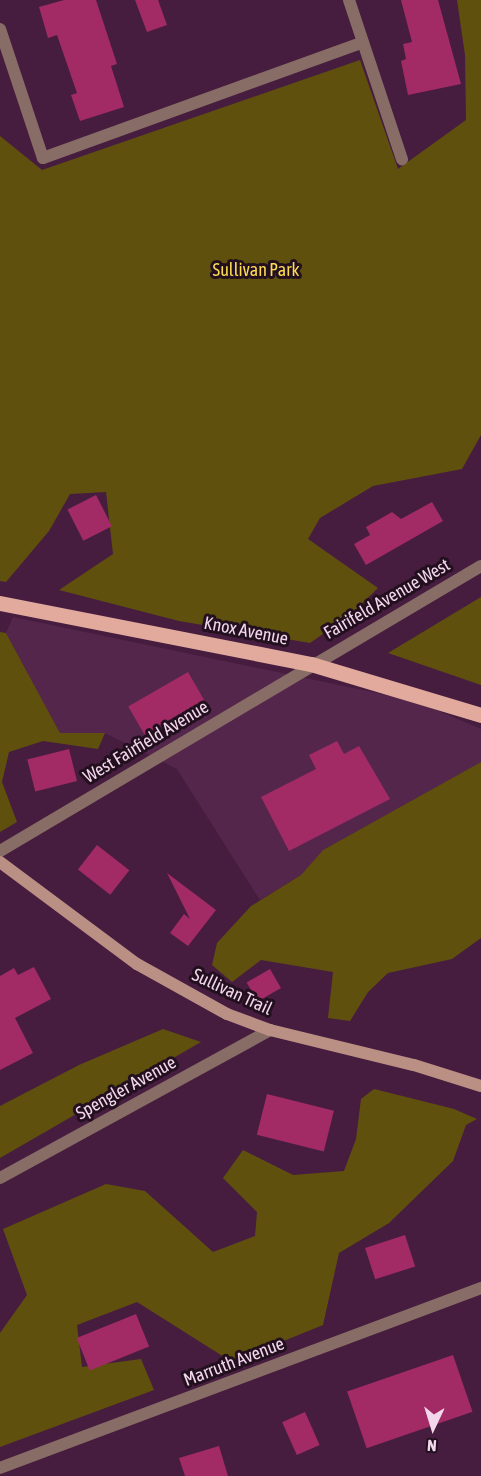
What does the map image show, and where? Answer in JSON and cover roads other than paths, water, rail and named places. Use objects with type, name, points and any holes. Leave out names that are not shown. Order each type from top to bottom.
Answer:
[{"type":"main road","name":"Knox Avenue","points":[[0,603],[311,664],[481,715]]},
{"type":"street","points":[[349,0],[402,159]]},
{"type":"street","points":[[0,29],[43,158],[363,42]]},
{"type":"street","name":"Fairifeld Avenue West","points":[[311,664],[481,566]]},
{"type":"street","name":"West Fairfield Avenue","points":[[0,851],[311,664]]},
{"type":"street","name":"Sullivan Trail","points":[[0,862],[137,964],[227,1014],[270,1030],[481,1086]]},
{"type":"street","name":"Spengler Avenue","points":[[0,1178],[270,1030]]},
{"type":"street","name":"Marruth Avenue","points":[[0,1468],[481,1288]]},
{"type":"park label","name":"Sullivan Park","points":[[256,270]]}]
